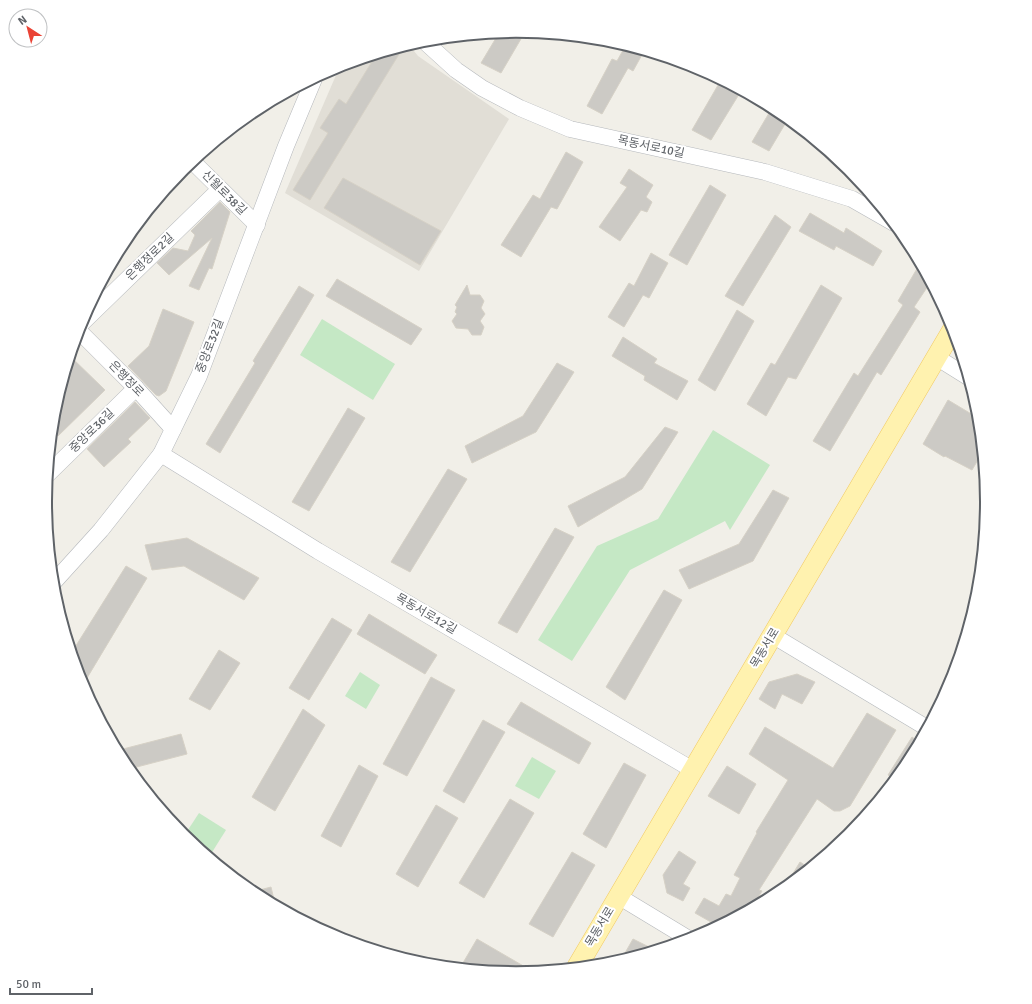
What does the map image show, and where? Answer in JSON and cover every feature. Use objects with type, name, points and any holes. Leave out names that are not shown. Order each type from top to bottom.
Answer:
[{"type":"main road","name":"목동서로","points":[[580,961],[949,335]]},
{"type":"street","name":"목동서로10길","points":[[430,46],[456,70],[482,88],[520,108],[570,129],[765,172],[852,199],[881,216]]},
{"type":"street","name":"중앙로32길","points":[[58,577],[101,530],[160,454],[173,429],[199,376],[311,86]]},
{"type":"street","name":"신월로38길","points":[[197,166],[256,225]]},
{"type":"street","name":"은행정로2길","points":[[92,313],[220,189]]},
{"type":"street","name":"은행정로","points":[[83,335],[136,388],[173,429]]},
{"type":"street","points":[[936,357],[961,373]]},
{"type":"street","name":"중앙로36길","points":[[53,469],[136,388]]},
{"type":"street","name":"목동서로12길","points":[[160,454],[318,550],[693,770]]},
{"type":"street","points":[[772,635],[923,725]]},
{"type":"street","points":[[618,896],[682,935]]},
{"type":"shaded area","points":[[413,50],[418,56],[509,119],[419,271],[285,193],[337,74],[367,63]]},
{"type":"green space","points":[[322,319],[395,364],[373,400],[300,355]]},
{"type":"green space","points":[[713,430],[770,465],[730,530],[725,521],[630,570],[572,661],[538,640],[597,546],[658,519]]},
{"type":"green space","points":[[360,672],[380,685],[366,709],[345,696]]},
{"type":"green space","points":[[532,757],[556,771],[539,799],[515,786]]},
{"type":"green space","points":[[199,813],[226,830],[212,852],[188,830]]},
{"type":"building","points":[[521,38],[501,73],[481,63],[496,39]]},
{"type":"building","points":[[623,51],[641,56],[633,71],[628,68],[602,114],[587,106],[612,59],[617,61]]},
{"type":"building","points":[[400,53],[310,200],[293,190],[328,133],[320,128],[339,99],[346,104],[372,61]]},
{"type":"building","points":[[718,85],[739,95],[711,140],[692,130]]},
{"type":"building","points":[[769,113],[785,124],[769,151],[752,142]]},
{"type":"building","points":[[566,152],[583,162],[557,209],[551,207],[521,257],[501,245],[533,195],[540,199]]},
{"type":"building","points":[[629,169],[653,185],[646,197],[652,202],[647,212],[641,210],[620,241],[599,227],[627,187],[620,183]]},
{"type":"building","points":[[343,178],[441,231],[420,265],[324,208]]},
{"type":"building","points":[[710,185],[726,195],[687,265],[669,255]]},
{"type":"building","points":[[220,202],[230,212],[212,269],[209,268],[199,290],[189,286],[212,238],[169,275],[157,263],[173,248],[188,251],[195,235],[191,231]]},
{"type":"building","points":[[810,213],[844,233],[846,228],[882,251],[873,266],[836,246],[834,250],[799,231]]},
{"type":"building","points":[[775,215],[791,227],[743,306],[725,296]]},
{"type":"building","points":[[651,253],[668,263],[649,298],[643,295],[624,327],[608,317],[629,283],[634,286]]},
{"type":"building","points":[[917,269],[927,287],[914,307],[920,312],[881,375],[877,372],[830,451],[813,441],[854,373],[858,376],[903,305],[898,301]]},
{"type":"building","points":[[337,279],[422,329],[411,345],[326,296]]},
{"type":"building","points":[[467,285],[470,295],[480,295],[484,301],[481,308],[485,314],[480,321],[484,327],[481,335],[472,335],[468,329],[456,328],[452,321],[457,314],[455,312],[457,307],[455,305]]},
{"type":"building","points":[[821,285],[842,298],[796,379],[788,377],[766,416],[747,404],[771,363],[775,365]]},
{"type":"building","points":[[299,286],[314,295],[220,453],[206,444],[255,363],[253,361]]},
{"type":"building","points":[[163,309],[194,322],[166,391],[159,396],[156,395],[128,366],[149,346]]},
{"type":"building","points":[[737,310],[754,321],[715,391],[698,380]]},
{"type":"building","points":[[623,337],[657,359],[654,363],[688,381],[677,400],[644,380],[645,376],[612,356]]},
{"type":"building","points":[[75,361],[105,390],[58,436],[61,411]]},
{"type":"building","points":[[557,363],[574,372],[536,432],[472,463],[465,446],[523,416]]},
{"type":"building","points":[[948,400],[972,414],[978,460],[972,470],[945,456],[944,457],[923,444]]},
{"type":"building","points":[[135,402],[150,418],[128,439],[131,442],[104,467],[87,449]]},
{"type":"building","points":[[348,408],[365,418],[309,511],[292,502]]},
{"type":"building","points":[[665,427],[678,432],[642,489],[578,527],[568,506],[625,477]]},
{"type":"building","points":[[448,469],[467,479],[410,572],[391,562]]},
{"type":"building","points":[[773,490],[789,498],[753,561],[689,589],[679,570],[739,544]]},
{"type":"building","points":[[555,528],[574,537],[517,633],[498,623]]},
{"type":"building","points":[[187,538],[259,578],[244,600],[184,566],[152,570],[145,545]]},
{"type":"building","points":[[126,566],[147,578],[87,678],[76,646]]},
{"type":"building","points":[[664,590],[682,600],[625,700],[606,687]]},
{"type":"building","points":[[369,614],[437,655],[425,674],[357,634]]},
{"type":"building","points":[[332,618],[352,630],[309,700],[289,688]]},
{"type":"building","points":[[219,650],[240,663],[210,710],[189,699]]},
{"type":"building","points":[[797,674],[815,682],[802,704],[782,694],[775,709],[759,699],[769,682]]},
{"type":"building","points":[[431,677],[455,690],[407,776],[383,764]]},
{"type":"building","points":[[521,702],[591,743],[579,764],[507,724]]},
{"type":"building","points":[[303,709],[325,725],[275,811],[252,797]]},
{"type":"building","points":[[867,713],[896,730],[850,806],[840,811],[834,811],[817,799],[759,890],[762,891],[758,898],[712,922],[695,913],[704,898],[719,906],[726,894],[731,896],[740,878],[734,875],[757,833],[756,832],[788,780],[749,754],[765,727],[833,768]]},
{"type":"building","points":[[483,720],[505,732],[464,803],[443,791]]},
{"type":"building","points":[[181,734],[187,754],[135,767],[123,749]]},
{"type":"building","points":[[912,737],[915,739],[902,760],[890,776],[888,775]]},
{"type":"building","points":[[624,763],[646,775],[606,848],[583,834]]},
{"type":"building","points":[[359,765],[378,776],[341,847],[321,836]]},
{"type":"building","points":[[727,766],[756,784],[739,814],[708,796]]},
{"type":"building","points":[[510,799],[534,813],[484,898],[459,883]]},
{"type":"building","points":[[436,805],[458,818],[418,887],[396,874]]},
{"type":"building","points":[[679,851],[696,862],[683,884],[690,888],[683,901],[667,893],[663,875]]},
{"type":"building","points":[[572,852],[595,865],[553,937],[529,924]]},
{"type":"building","points":[[800,862],[804,865],[798,870],[793,874]]},
{"type":"building","points":[[271,887],[273,898],[261,890]]},
{"type":"building","points":[[477,939],[523,966],[486,965],[463,963]]},
{"type":"building","points":[[633,939],[648,946],[636,950],[625,953]]}]
